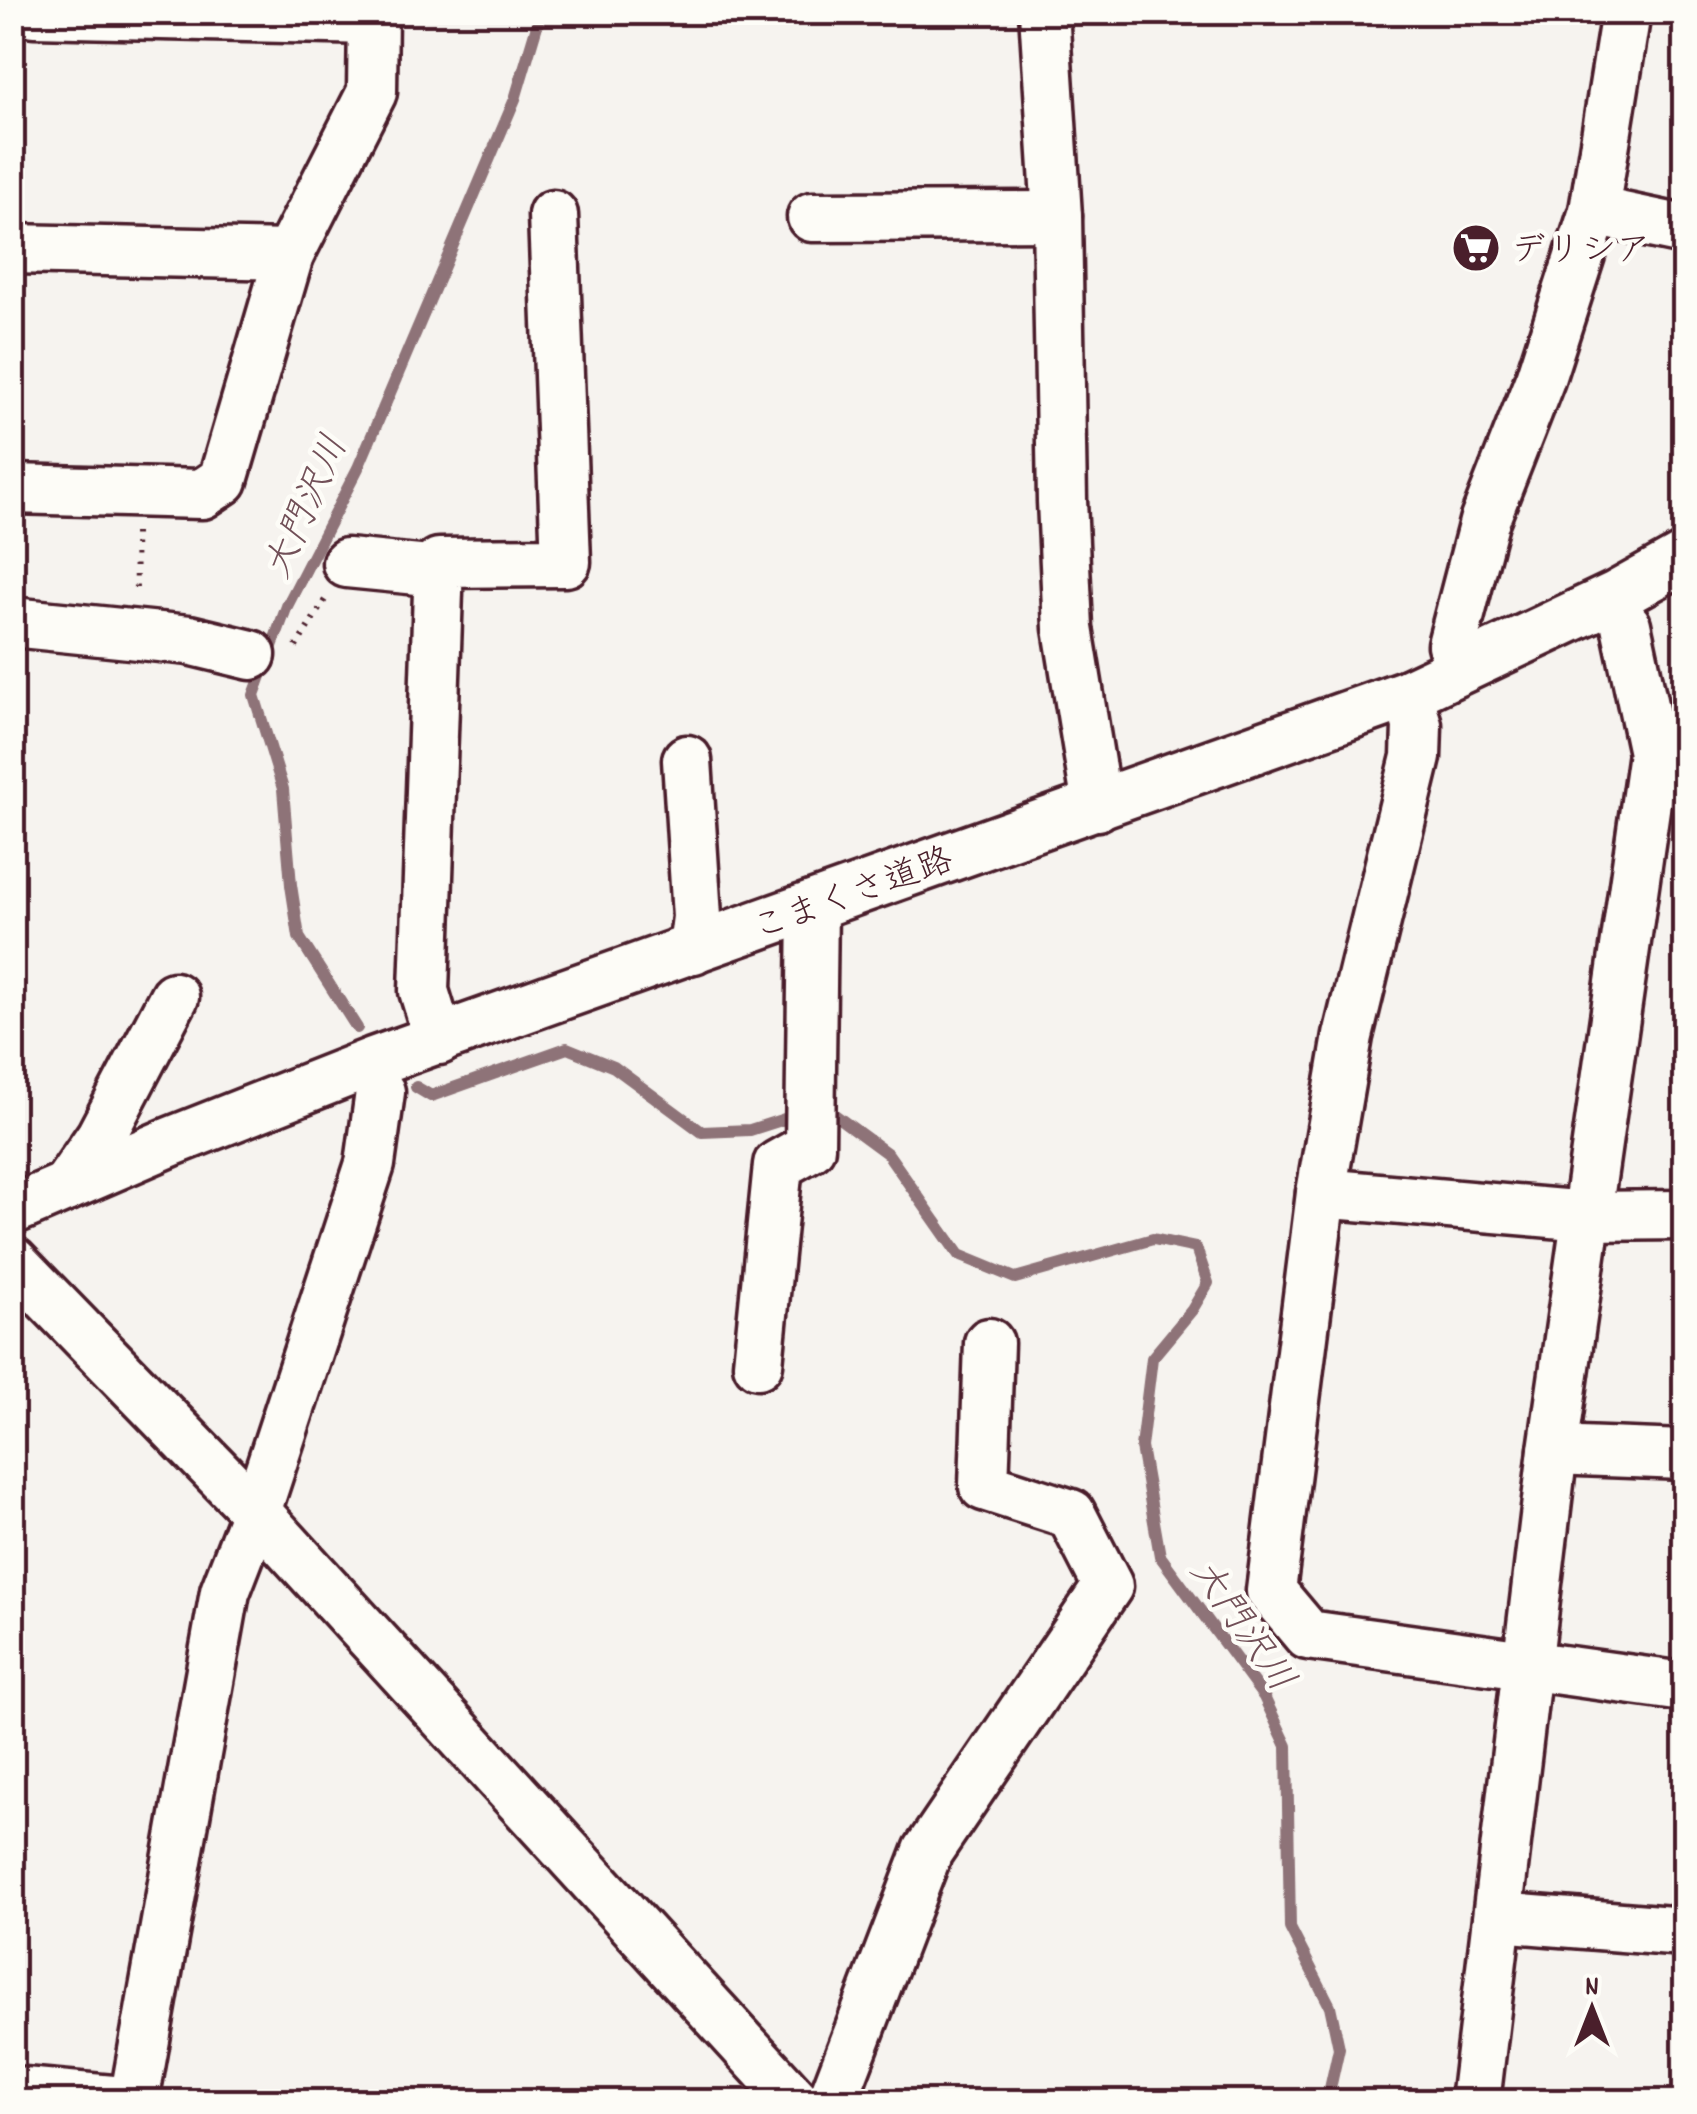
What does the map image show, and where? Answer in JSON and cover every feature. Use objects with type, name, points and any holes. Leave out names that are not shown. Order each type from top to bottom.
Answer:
[{"type":"street","points":[[12,489],[202,494],[223,480],[289,256],[372,92],[373,16],[34,12]]},
{"type":"street","points":[[1021,12],[1044,13],[1058,216],[1068,628],[1097,806]]},
{"type":"street","points":[[1452,645],[1484,522],[1540,380],[1594,211],[1626,12]]},
{"type":"street","points":[[1594,211],[1684,230]]},
{"type":"street","points":[[438,1040],[424,991],[439,563],[566,562],[554,215]]},
{"type":"street","points":[[812,217],[1058,216]]},
{"type":"street","points":[[12,249],[289,256]]},
{"type":"street","name":"こまくさ道路","points":[[12,1210],[262,1106],[438,1040],[1408,694],[1616,596],[1684,558]]},
{"type":"street","points":[[348,563],[438,572]]},
{"type":"street","points":[[12,622],[189,640],[251,655]]},
{"type":"street","points":[[1475,2102],[1554,1450],[1653,753],[1626,625]]},
{"type":"street","points":[[1408,694],[1416,725],[1416,757],[1348,1036],[1321,1194],[1271,1591],[1308,1636],[1684,1687]]},
{"type":"street","points":[[688,760],[697,917],[693,949]]},
{"type":"street","points":[[758,1364],[778,1165],[810,1147],[813,906]]},
{"type":"street","points":[[66,1187],[102,1136],[174,997]]},
{"type":"street","points":[[12,2091],[134,2101],[225,1592],[256,1512],[370,1164],[380,1092]]},
{"type":"street","points":[[1321,1194],[1586,1216],[1684,1215]]},
{"type":"street","points":[[15,1272],[256,1512],[796,2102]]},
{"type":"street","points":[[832,2102],[928,1852],[1108,1586],[1071,1514],[984,1486],[989,1343]]},
{"type":"street","points":[[1554,1450],[1684,1455]]},
{"type":"street","points":[[1498,1917],[1684,1932]]},
{"type":"path","points":[[135,492],[136,635]]},
{"type":"path","points":[[251,655],[282,670],[348,563]]},
{"type":"waterway","name":"大門沢川","points":[[357,1028],[299,937],[283,789],[254,695],[287,606],[358,468],[515,99],[541,12]]},
{"type":"waterway","name":"大門沢川","points":[[416,1087],[431,1096],[567,1048],[614,1067],[702,1132],[750,1130],[800,1114]]},
{"type":"waterway","name":"大門沢川","points":[[824,1107],[888,1154],[959,1255],[1015,1278],[1153,1239],[1196,1248],[1208,1283],[1192,1310],[1152,1358],[1141,1447],[1160,1556],[1264,1697],[1287,1746],[1290,1928],[1330,2006],[1339,2048],[1327,2102]]},
{"type":"place","name":"デリシア","points":[[1476,248]]}]
